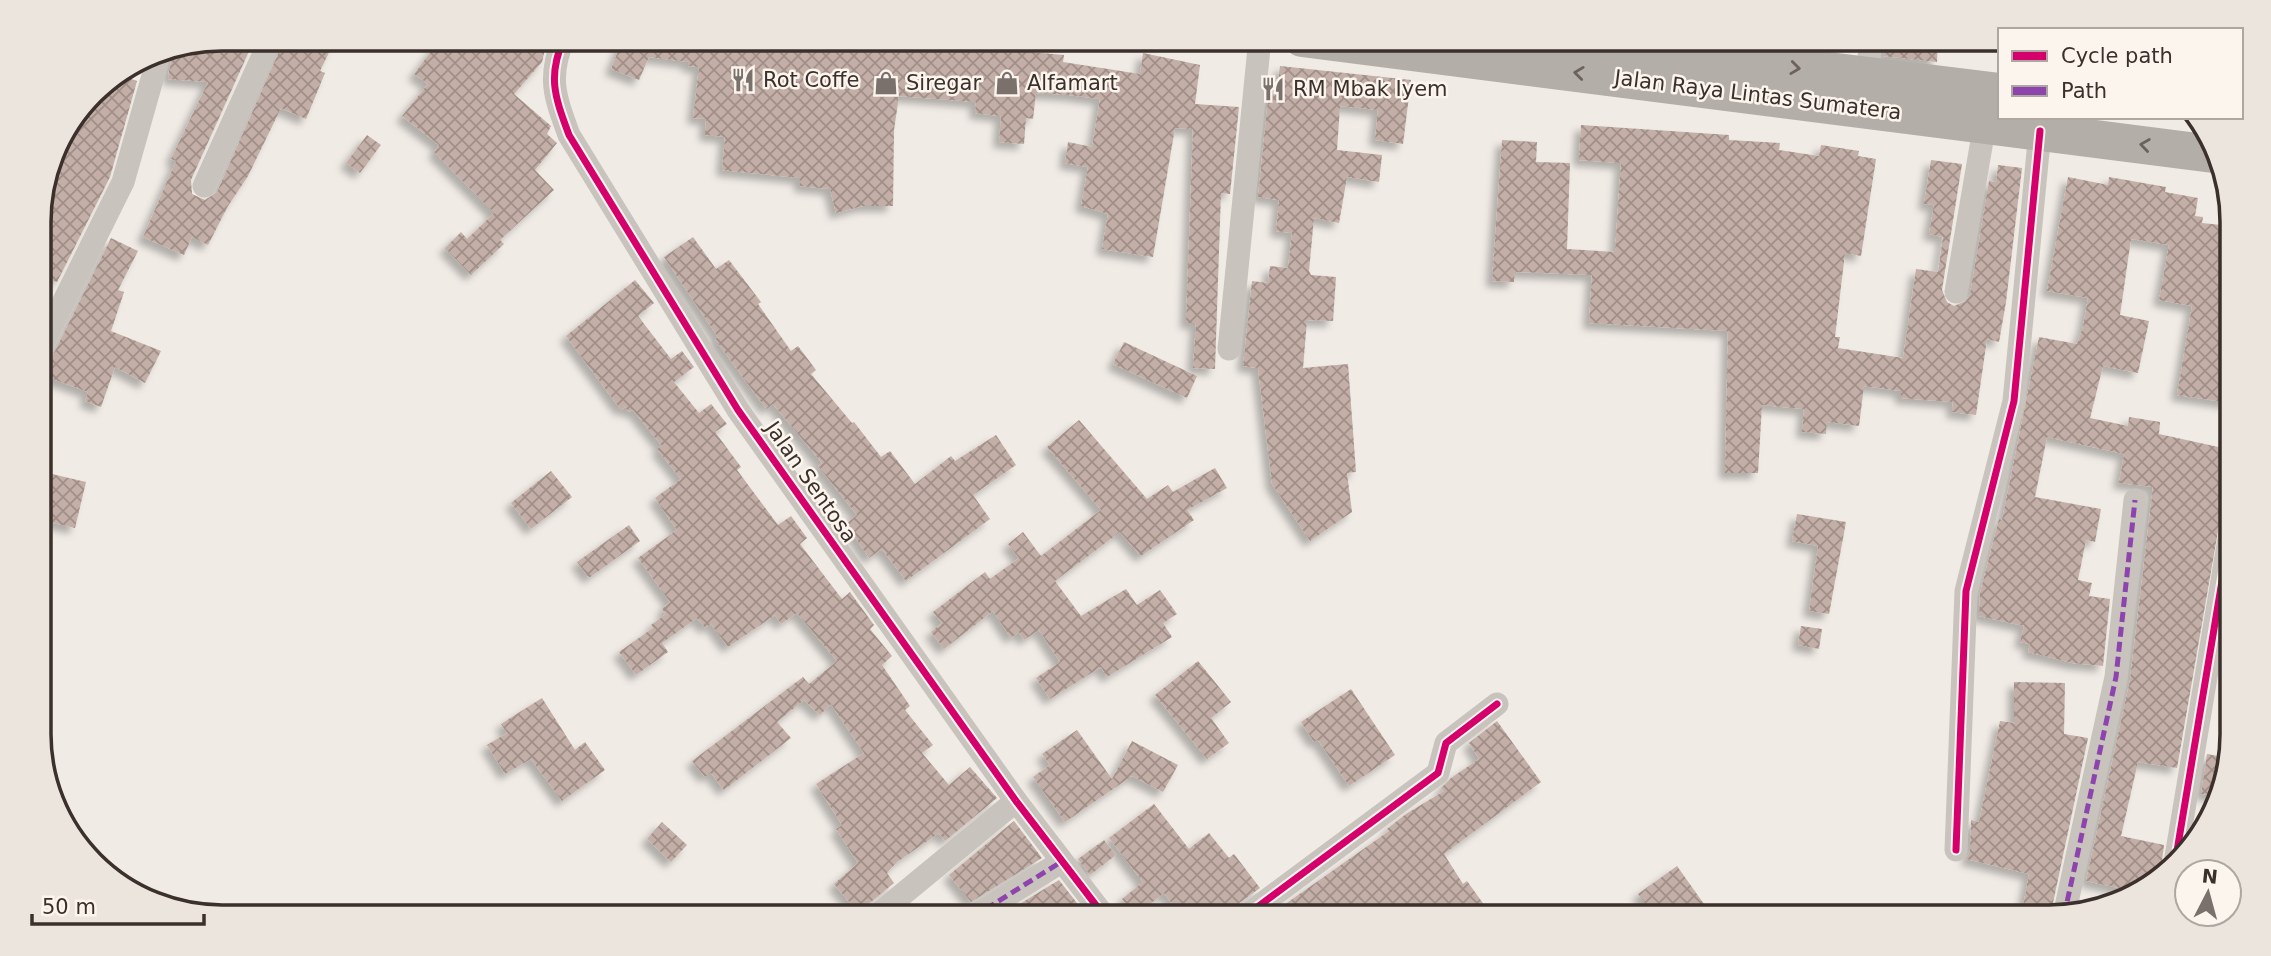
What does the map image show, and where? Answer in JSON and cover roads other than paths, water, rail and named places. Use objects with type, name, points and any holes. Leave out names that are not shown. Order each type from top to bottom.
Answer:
[{"type":"highway","name":"Jalan Raya Lintas Sumatera","points":[[1432,51],[1992,107]]},
{"type":"highway","name":"Jalan Raya Lintas Sumatera","points":[[1736,51],[1867,77],[1992,107]]},
{"type":"highway","name":"Jalan Raya Lintas Sumatera","points":[[2016,119],[2040,131],[2206,153]]},
{"type":"street","points":[[204,187],[265,51]]},
{"type":"street","name":"Jalan Sentosa","points":[[560,51],[552,79],[557,103],[569,135],[629,237],[738,410],[1016,801],[1095,905]]},
{"type":"street","points":[[1229,349],[1259,51]]},
{"type":"street","points":[[1867,77],[1870,51]]},
{"type":"street","points":[[51,327],[123,182],[156,64]]},
{"type":"street","points":[[1956,292],[1992,107]]},
{"type":"street","points":[[1956,850],[1966,591],[2014,401],[2040,131]]},
{"type":"street","points":[[2067,904],[2116,677],[2135,500]]},
{"type":"street","points":[[2178,846],[2220,593]]},
{"type":"street","points":[[1260,905],[1438,773],[1446,743],[1497,704]]},
{"type":"street","points":[[890,905],[1016,801]]},
{"type":"street","points":[[992,905],[1061,862]]},
{"type":"place","name":"Rot Coffe","points":[[743,80]]},
{"type":"place","name":"Siregar","points":[[886,83]]},
{"type":"place","name":"Alfamart","points":[[1007,83]]},
{"type":"place","name":"RM Mbak Iyem","points":[[1273,89]]}]
